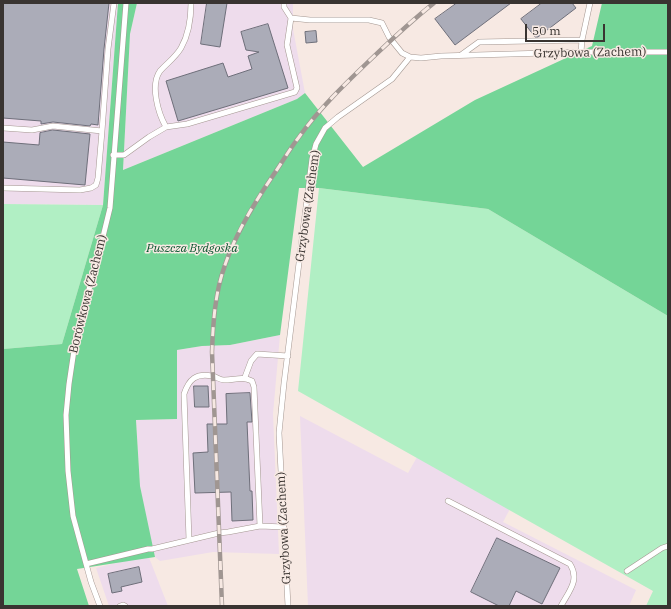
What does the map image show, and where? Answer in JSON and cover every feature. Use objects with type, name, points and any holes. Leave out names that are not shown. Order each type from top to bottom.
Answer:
[{"type":"lane","points":[[3,188],[80,190],[91,188],[96,185],[98,178],[108,49],[114,3]]},
{"type":"lane","name":"Borówkowa (Zachem)","points":[[100,606],[86,564],[73,516],[68,471],[66,415],[76,337],[110,208],[126,3]]},
{"type":"lane","points":[[166,127],[157,103],[156,78],[160,71],[172,60],[181,47],[189,29],[191,3]]},
{"type":"lane","points":[[113,155],[124,155],[166,127],[187,124],[295,92],[297,88],[287,45],[292,18],[284,7],[284,3]]},
{"type":"lane","points":[[581,52],[590,3]]},
{"type":"lane","points":[[292,18],[310,20],[368,20],[382,23],[389,37],[402,52],[410,57]]},
{"type":"lane","points":[[460,55],[479,42],[582,40]]},
{"type":"lane","name":"Grzybowa (Zachem)","points":[[288,606],[279,433],[312,159],[316,144],[325,128],[338,117],[392,79],[410,57],[421,58],[460,55],[581,52],[668,52]]},
{"type":"lane","points":[[3,128],[32,130],[53,126],[102,130]]},
{"type":"lane","points":[[245,378],[251,361],[257,354],[288,356]]},
{"type":"lane","points":[[189,540],[184,394],[187,385],[192,378],[199,376],[212,376],[222,381],[245,378],[252,381],[254,386],[260,526]]},
{"type":"lane","points":[[448,501],[570,564],[574,571],[575,579],[562,606]]},
{"type":"lane","points":[[86,564],[219,533],[260,526],[284,528]]},
{"type":"lane","points":[[627,571],[662,548],[668,546]]},
{"type":"lane","points":[[120,606],[125,606]]},
{"type":"shaded area","points":[[3,3],[118,3],[103,205],[3,204]]},
{"type":"shaded area","points":[[137,3],[293,3],[293,29],[305,93],[297,99],[123,170],[130,34]]},
{"type":"shaded area","points":[[280,335],[273,414],[279,554],[213,552],[160,561],[155,557],[140,486],[136,420],[177,419],[177,350],[202,346],[230,345]]},
{"type":"shaded area","points":[[300,416],[408,473],[434,427],[527,477],[503,522],[636,590],[629,606],[308,606]]},
{"type":"shaded area","points":[[148,555],[168,606],[109,606],[96,568]]},
{"type":"green space","name":"Puszcza Bydgoska","points":[[118,3],[137,3],[130,34],[123,170],[297,99],[305,93],[363,167],[475,100],[592,46],[602,3],[668,3],[668,316],[488,209],[319,188],[299,188],[280,335],[230,345],[202,346],[177,350],[177,419],[136,420],[140,486],[155,557],[77,569],[89,606],[3,606],[3,349],[62,344],[103,205]]},
{"type":"green space","points":[[319,188],[488,209],[668,316],[668,606],[646,606],[653,591],[298,391]]},
{"type":"green space","points":[[3,204],[103,205],[62,344],[3,349]]},
{"type":"building","points":[[3,3],[109,3],[98,125],[91,124],[90,126],[53,122],[41,124],[41,121],[3,118]]},
{"type":"building","points":[[207,3],[227,3],[220,47],[201,44]]},
{"type":"building","points":[[457,3],[511,3],[455,45],[435,19]]},
{"type":"building","points":[[542,3],[572,3],[576,8],[538,37],[535,37],[521,19]]},
{"type":"building","points":[[268,24],[288,88],[178,121],[166,81],[223,63],[228,77],[252,69],[248,56],[259,52],[246,50],[241,32]]},
{"type":"building","points":[[316,31],[317,42],[306,43],[305,32]]},
{"type":"building","points":[[53,130],[90,134],[85,185],[3,178],[3,142],[39,145],[40,133]]},
{"type":"building","points":[[194,386],[208,386],[209,407],[195,407]]},
{"type":"building","points":[[250,393],[252,422],[247,422],[250,491],[252,491],[253,520],[232,521],[231,492],[195,493],[193,453],[208,452],[207,424],[227,424],[226,394]]},
{"type":"building","points":[[497,538],[560,568],[542,604],[516,591],[509,606],[499,606],[471,592]]},
{"type":"building","points":[[139,567],[142,582],[121,587],[122,591],[112,593],[108,574]]},
{"type":"railway","points":[[222,606],[212,352],[215,308],[219,286],[229,253],[240,230],[265,188],[288,152],[315,117],[360,70],[401,31],[434,3]]}]
